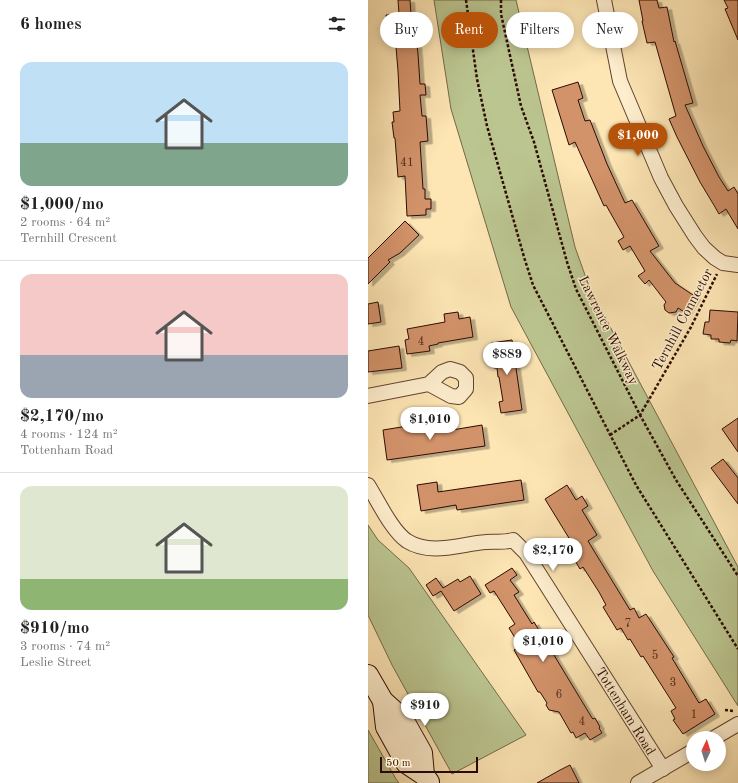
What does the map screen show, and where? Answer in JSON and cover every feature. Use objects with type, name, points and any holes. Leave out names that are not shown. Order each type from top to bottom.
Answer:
[{"type":"main road","points":[[368,675],[383,701],[386,727],[406,763],[427,779]]},
{"type":"street","points":[[604,0],[620,81],[661,178],[676,206],[695,236],[715,258],[723,263],[738,265]]},
{"type":"street","points":[[368,396],[429,384]]},
{"type":"street","name":"Tottenham Road","points":[[368,486],[398,532],[408,541],[430,549],[456,547],[486,542],[507,542],[513,540],[519,545],[663,769]]},
{"type":"street","points":[[722,731],[737,718]]},
{"type":"street","points":[[638,783],[686,755]]},
{"type":"path","points":[[466,0],[476,73],[487,126],[528,271],[541,303],[638,488],[738,649]]},
{"type":"path","name":"Lawrence Walkway","points":[[501,0],[501,14],[521,106],[534,142],[571,276],[576,289],[640,415],[676,480],[738,576]]},
{"type":"path","name":"Ternhill Connector","points":[[610,435],[640,415],[693,324],[723,263]]},
{"type":"path","points":[[725,710],[737,718]]},
{"type":"green space","points":[[434,0],[516,0],[519,12],[506,12],[506,48],[527,48],[575,247],[590,289],[738,567],[738,706],[653,571],[511,307],[451,109],[441,48],[498,48],[498,12],[441,12],[441,45]]},
{"type":"green space","points":[[368,525],[378,540],[409,568],[526,735],[452,774],[392,665],[368,615]]},
{"type":"green space","points":[[368,730],[396,779],[399,783],[368,783]]},
{"type":"building","points":[[398,0],[410,0],[411,12],[399,12]]},
{"type":"building","points":[[639,0],[657,0],[659,8],[667,7],[674,42],[675,41],[693,103],[685,105],[703,146],[719,177],[728,191],[734,187],[738,194],[738,229],[726,209],[719,214],[700,182],[669,119],[676,116],[655,42],[647,43]]},
{"type":"building","points":[[724,0],[738,0],[738,40],[725,9],[728,8]]},
{"type":"building","points":[[396,48],[417,48],[420,84],[425,84],[426,95],[420,95],[422,116],[426,116],[428,141],[420,142],[423,189],[425,189],[425,199],[431,199],[431,209],[426,209],[426,215],[407,216],[405,176],[398,177],[395,138],[392,122],[394,122],[393,112],[400,111]]},
{"type":"building","points":[[578,82],[583,98],[578,100],[585,121],[590,120],[607,164],[625,203],[632,200],[659,246],[650,251],[675,283],[696,297],[686,313],[678,308],[676,312],[669,313],[665,310],[664,305],[666,302],[649,280],[645,284],[638,276],[645,271],[630,246],[623,250],[618,241],[624,237],[606,205],[604,206],[575,142],[569,145],[552,90]]},
{"type":"building","points":[[405,221],[419,235],[400,253],[388,260],[390,262],[368,284],[368,258]]},
{"type":"building","points":[[378,302],[381,322],[368,324],[368,304]]},
{"type":"building","points":[[710,310],[738,312],[737,341],[731,340],[730,343],[719,342],[719,339],[711,339],[711,335],[703,334],[705,322],[709,322]]},
{"type":"building","points":[[458,312],[459,319],[470,317],[473,337],[438,343],[429,346],[430,351],[407,354],[405,340],[409,339],[407,329],[445,322],[444,314]]},
{"type":"building","points":[[512,340],[522,410],[501,413],[499,402],[503,401],[497,368],[494,368],[491,343]]},
{"type":"building","points":[[399,346],[402,368],[368,372],[368,351]]},
{"type":"building","points":[[738,418],[738,452],[722,429]]},
{"type":"building","points":[[426,423],[427,428],[432,427],[432,431],[446,431],[482,425],[485,446],[387,460],[383,430]]},
{"type":"building","points":[[723,459],[738,478],[738,504],[711,468]]},
{"type":"building","points":[[521,480],[524,500],[457,510],[456,505],[421,511],[417,485],[437,482],[438,492]]},
{"type":"building","points":[[567,485],[576,500],[582,496],[588,506],[582,510],[597,535],[588,541],[630,610],[634,608],[639,618],[646,614],[674,657],[672,658],[699,703],[706,699],[715,714],[683,734],[673,720],[675,719],[671,711],[676,708],[643,656],[641,657],[621,628],[617,630],[603,607],[606,605],[599,592],[583,567],[580,569],[574,559],[580,556],[545,499]]},
{"type":"building","points":[[512,568],[517,575],[510,580],[519,592],[514,595],[532,624],[534,622],[592,718],[595,718],[600,727],[599,728],[602,733],[590,740],[585,733],[576,738],[573,732],[571,733],[559,712],[549,710],[546,705],[547,703],[540,692],[538,692],[514,650],[520,646],[509,628],[515,624],[494,591],[490,593],[485,585]]},
{"type":"building","points":[[470,576],[481,594],[454,611],[441,591],[433,596],[426,585],[436,578],[443,588],[458,579],[460,582]]},
{"type":"building","points":[[570,765],[579,783],[537,783],[560,770]]}]
